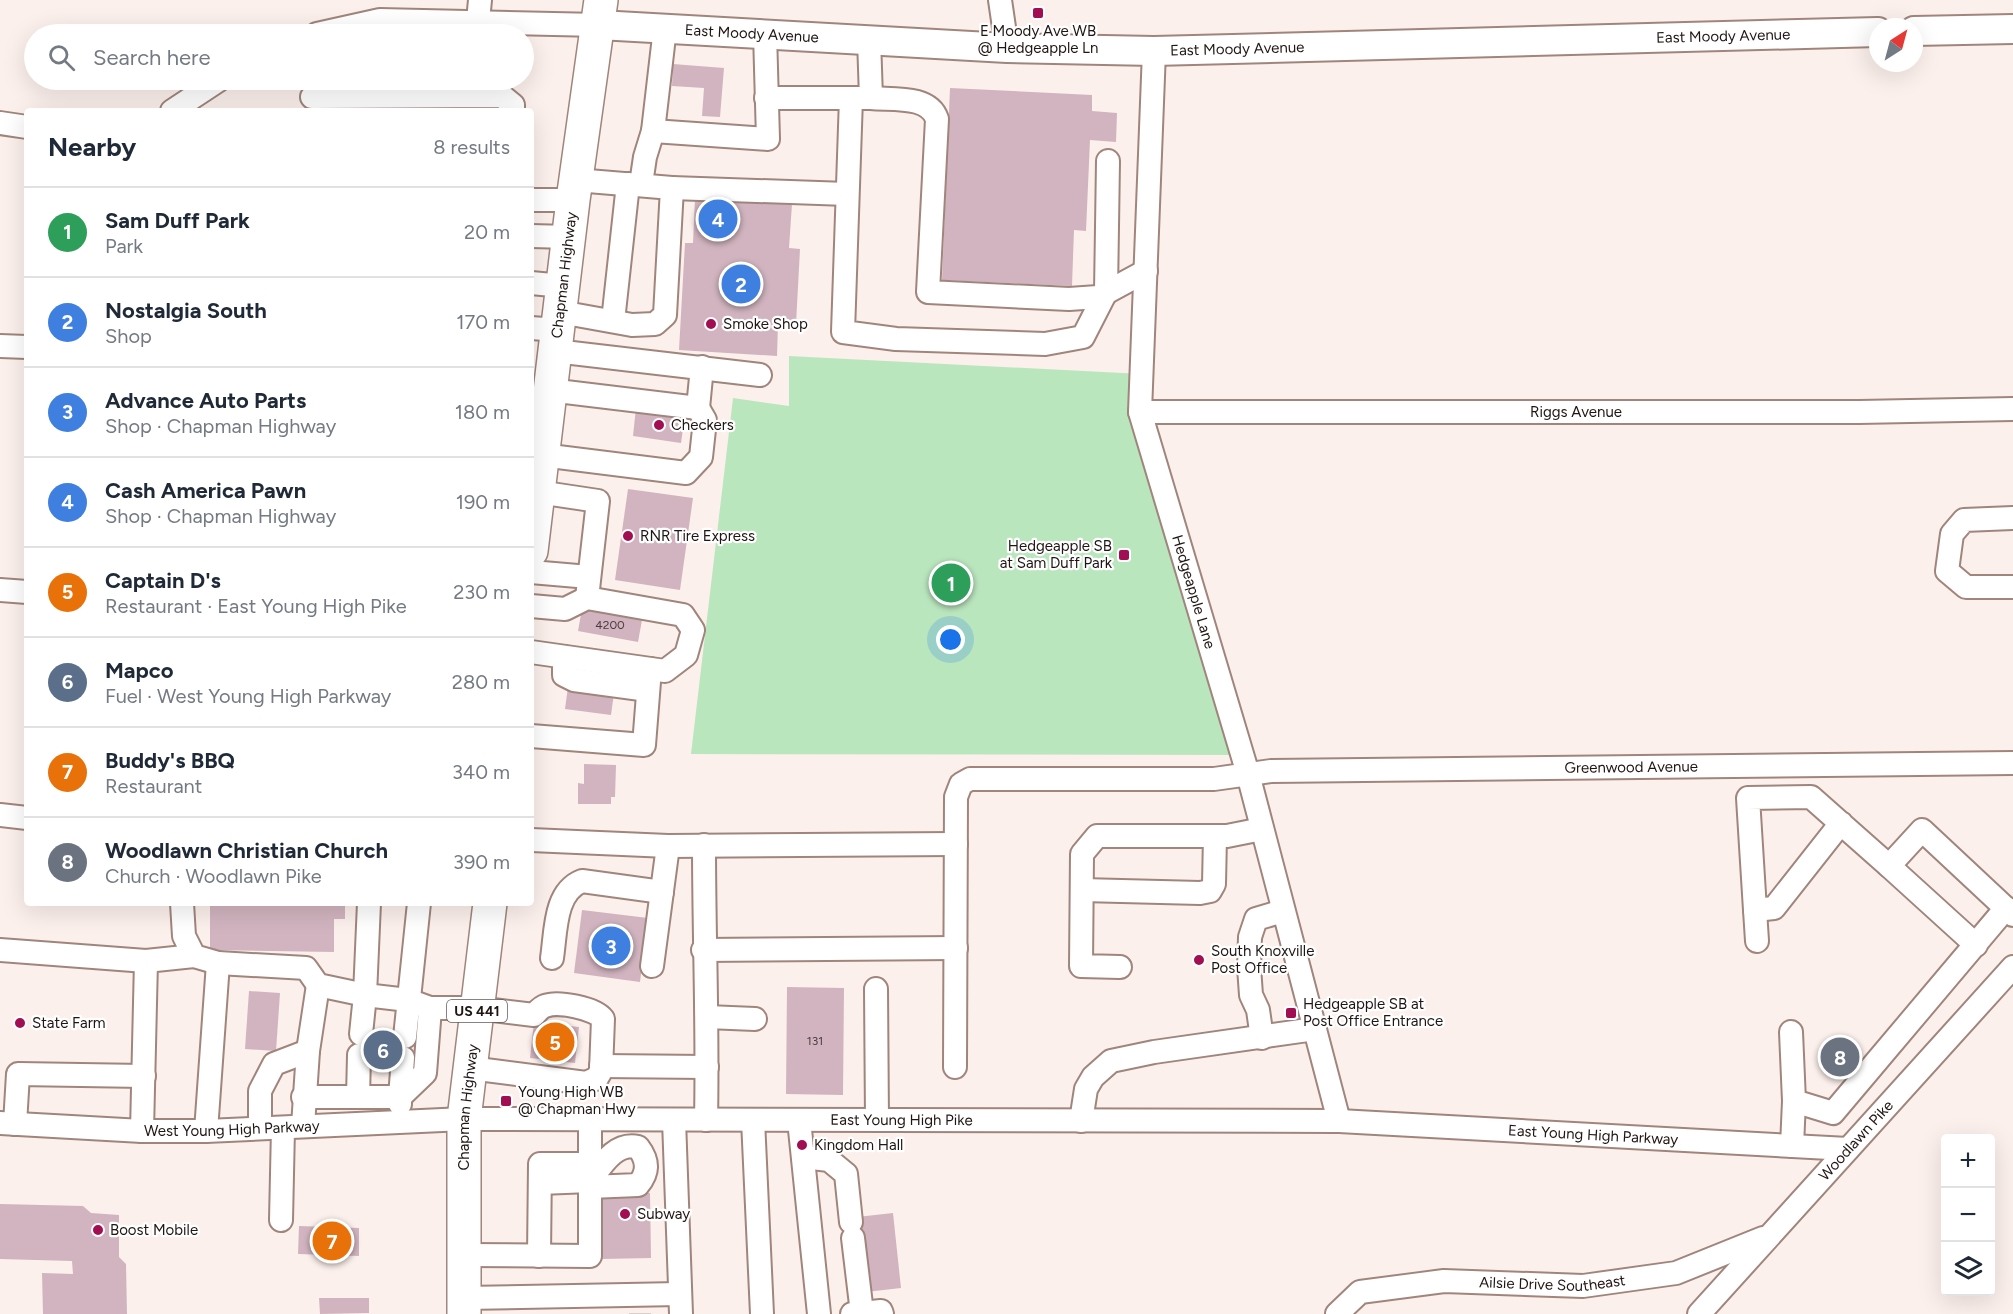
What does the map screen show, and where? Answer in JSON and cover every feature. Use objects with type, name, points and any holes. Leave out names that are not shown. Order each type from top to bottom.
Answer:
[{"type":"highway","name":"Chapman Highway","points":[[534,526],[542,455],[543,402],[553,321],[569,237],[600,12]]},
{"type":"highway","name":"Chapman Highway","points":[[464,1306],[464,1119],[490,906]]},
{"type":"main road","name":"East Moody Avenue","points":[[600,12],[665,28],[1007,48],[1154,51],[1869,32]]},
{"type":"main road","points":[[1923,31],[2013,29]]},
{"type":"street","points":[[1000,0],[1007,48]]},
{"type":"street","points":[[362,24],[380,20],[479,10],[600,12]]},
{"type":"street","points":[[614,321],[634,184],[653,131],[665,28]]},
{"type":"street","points":[[653,131],[768,139],[765,33]]},
{"type":"street","points":[[869,39],[847,194],[843,332],[896,339],[1045,344],[1083,337],[1107,292],[1108,161]]},
{"type":"street","name":"Hedgeapple Lane","points":[[1154,51],[1140,412],[1248,774],[1339,1121]]},
{"type":"street","points":[[177,108],[204,90]]},
{"type":"street","points":[[312,96],[463,104],[502,96],[513,105],[513,108]]},
{"type":"street","points":[[766,98],[861,98],[926,103],[933,109],[936,119],[928,291],[1069,299],[1098,297],[1146,272]]},
{"type":"street","points":[[0,123],[24,127]]},
{"type":"street","points":[[534,199],[575,190],[634,184],[672,188],[847,194]]},
{"type":"street","points":[[553,321],[655,324],[665,315],[672,188]]},
{"type":"street","points":[[534,236],[569,237]]},
{"type":"street","points":[[534,288],[553,321],[702,367],[760,375]]},
{"type":"street","points":[[0,346],[24,347]]},
{"type":"street","points":[[542,455],[686,473],[701,457],[705,420],[698,408],[702,367]]},
{"type":"street","points":[[543,402],[698,408]]},
{"type":"street","name":"Riggs Avenue","points":[[1140,412],[1859,412],[2013,409]]},
{"type":"street","points":[[534,606],[565,609],[588,588],[598,501],[538,492]]},
{"type":"street","points":[[2013,518],[1964,520],[1952,534],[1947,571],[1966,587],[2013,587]]},
{"type":"street","points":[[534,573],[683,615],[693,630],[686,655],[665,671],[649,679],[564,657],[534,652]]},
{"type":"street","points":[[0,590],[24,592]]},
{"type":"street","points":[[534,736],[644,745],[649,679]]},
{"type":"street","name":"Greenwood Avenue","points":[[956,844],[956,797],[962,784],[970,779],[1214,779],[1271,771],[2013,763]]},
{"type":"street","points":[[1808,765],[1811,797]]},
{"type":"street","points":[[1757,941],[1748,798],[1811,797],[1976,945]]},
{"type":"street","points":[[0,815],[24,818]]},
{"type":"street","points":[[1755,910],[1774,908],[1841,823]]},
{"type":"street","points":[[1120,967],[1081,966],[1082,854],[1097,836],[1215,836],[1262,828]]},
{"type":"street","points":[[1794,1101],[1833,1113],[1976,945],[2010,911],[1922,830],[1890,866]]},
{"type":"street","points":[[1082,890],[1200,893],[1210,891],[1214,884],[1215,836]]},
{"type":"street","points":[[534,840],[668,846],[956,844],[955,1067]]},
{"type":"street","points":[[704,845],[706,1120]]},
{"type":"street","points":[[652,966],[668,846]]},
{"type":"street","points":[[552,958],[562,897],[570,886],[582,882],[662,892]]},
{"type":"street","points":[[182,906],[184,936],[194,956]]},
{"type":"street","points":[[358,1097],[369,906]]},
{"type":"street","points":[[400,1122],[399,1097],[419,906]]},
{"type":"street","points":[[1262,1038],[1258,1010],[1251,995],[1251,931],[1256,919],[1283,911]]},
{"type":"street","points":[[704,950],[956,948]]},
{"type":"street","points":[[0,950],[146,961],[194,956],[218,963],[306,968],[318,985],[365,995],[408,1000],[430,1008],[477,1008],[584,1022],[594,1030],[596,1044],[589,1062],[577,1073],[535,1068],[523,1074]]},
{"type":"street","points":[[142,1131],[146,961]]},
{"type":"street","points":[[206,1131],[218,963]]},
{"type":"street","name":"Woodlawn Pike","points":[[1699,1314],[2013,967]]},
{"type":"street","points":[[281,1220],[293,1127],[303,1097],[318,985]]},
{"type":"street","points":[[876,989],[877,1120]]},
{"type":"street","points":[[470,1068],[586,1083],[597,1078],[601,1066],[603,1019],[599,1014],[594,1010],[554,1005],[543,1006],[534,1015]]},
{"type":"street","points":[[303,1097],[399,1097],[425,1073],[430,1008]]},
{"type":"street","points":[[707,1017],[755,1019]]},
{"type":"street","points":[[1081,1121],[1086,1089],[1093,1077],[1111,1061],[1154,1052],[1315,1029]]},
{"type":"street","points":[[1791,1032],[1794,1101],[1792,1146]]},
{"type":"street","points":[[260,1128],[260,1091],[274,1064],[308,1051]]},
{"type":"street","points":[[601,1066],[707,1067]]},
{"type":"street","points":[[8,1123],[18,1074],[144,1076]]},
{"type":"street","name":"West Young High Parkway","points":[[8,1123],[142,1131],[206,1131],[464,1119]]},
{"type":"street","name":"East Young High Pike","points":[[464,1119],[1339,1121]]},
{"type":"street","points":[[464,1255],[590,1256],[590,1119]]},
{"type":"street","points":[[464,1306],[680,1304],[674,1120]]},
{"type":"street","points":[[753,1120],[762,1314]]},
{"type":"street","points":[[799,1120],[819,1314]]},
{"type":"street","name":"East Young High Parkway","points":[[1339,1121],[1848,1149]]},
{"type":"street","points":[[803,1157],[829,1160],[846,1174],[865,1314]]},
{"type":"street","points":[[539,1256],[540,1173],[590,1177]]},
{"type":"street","name":"Ailsie Drive Southeast","points":[[1337,1314],[1360,1292],[1444,1281],[1583,1286],[1676,1273],[1770,1235]]},
{"type":"green space","points":[[789,356],[1142,374],[1241,755],[691,754],[733,398],[789,406]]},
{"type":"building","points":[[673,64],[724,68],[720,117],[702,116],[704,88],[672,86]]},
{"type":"building","points":[[950,88],[1092,95],[1092,111],[1117,113],[1116,142],[1090,140],[1086,231],[1074,230],[1072,286],[942,280]]},
{"type":"building","points":[[695,198],[792,204],[789,248],[800,249],[796,324],[778,324],[777,356],[679,350],[685,243],[693,243]]},
{"type":"building","name":"Checkers","points":[[636,408],[685,415],[681,443],[633,436]]},
{"type":"building","points":[[628,489],[693,498],[680,590],[615,580]]},
{"type":"building","points":[[582,609],[642,620],[638,642],[578,631]]},
{"type":"building","points":[[568,687],[614,693],[611,715],[565,709]]},
{"type":"building","points":[[584,764],[616,765],[615,797],[611,797],[611,804],[578,804],[578,783],[584,784]]},
{"type":"building","points":[[210,906],[345,906],[345,919],[334,919],[334,952],[210,950]]},
{"type":"building","points":[[582,910],[648,918],[640,982],[574,973]]},
{"type":"building","points":[[787,987],[844,988],[843,1095],[786,1094]]},
{"type":"building","points":[[249,991],[280,993],[276,1051],[245,1049]]},
{"type":"building","points":[[534,1022],[579,1027],[575,1063],[530,1058]]},
{"type":"building","points":[[600,1193],[650,1193],[651,1258],[601,1259]]},
{"type":"building","points":[[0,1204],[83,1206],[91,1213],[119,1215],[119,1257],[126,1264],[127,1314],[43,1314],[42,1273],[73,1274],[72,1261],[0,1259]]},
{"type":"building","points":[[893,1213],[901,1288],[866,1292],[845,1238],[844,1223],[857,1217]]},
{"type":"building","points":[[299,1226],[359,1228],[359,1256],[298,1254]]},
{"type":"building","points":[[319,1298],[369,1298],[369,1313],[320,1314]]},
{"type":"place","name":"E Moody Ave WB @ Hedgeapple Ln","points":[[1038,13]]},
{"type":"place","name":"Cash America Pawn","points":[[718,219]]},
{"type":"place","name":"Nostalgia South","points":[[741,284]]},
{"type":"place","name":"Smoke Shop","points":[[711,324]]},
{"type":"place","name":"Checkers","points":[[659,425]]},
{"type":"place","name":"RNR Tire Express","points":[[628,536]]},
{"type":"place","name":"Hedgeapple SB at Sam Duff Park","points":[[1124,555]]},
{"type":"place","name":"Sam Duff Park","points":[[951,583]]},
{"type":"place","name":"Advance Auto Parts","points":[[611,946]]},
{"type":"place","name":"South Knoxville Post Office","points":[[1199,960]]},
{"type":"place","name":"Hedgeapple SB at Post Office Entrance","points":[[1291,1013]]},
{"type":"place","name":"State Farm","points":[[20,1023]]},
{"type":"place","name":"Captain D's","points":[[555,1042]]},
{"type":"place","name":"Mapco","points":[[383,1050]]},
{"type":"place","name":"Woodlawn Christian Church","points":[[1840,1057]]},
{"type":"place","name":"Young High WB @ Chapman Hwy","points":[[506,1101]]},
{"type":"place","name":"Kingdom Hall","points":[[802,1145]]},
{"type":"place","name":"Subway","points":[[625,1214]]},
{"type":"place","name":"Boost Mobile","points":[[98,1230]]},
{"type":"place","name":"Buddy's BBQ","points":[[332,1241]]}]
